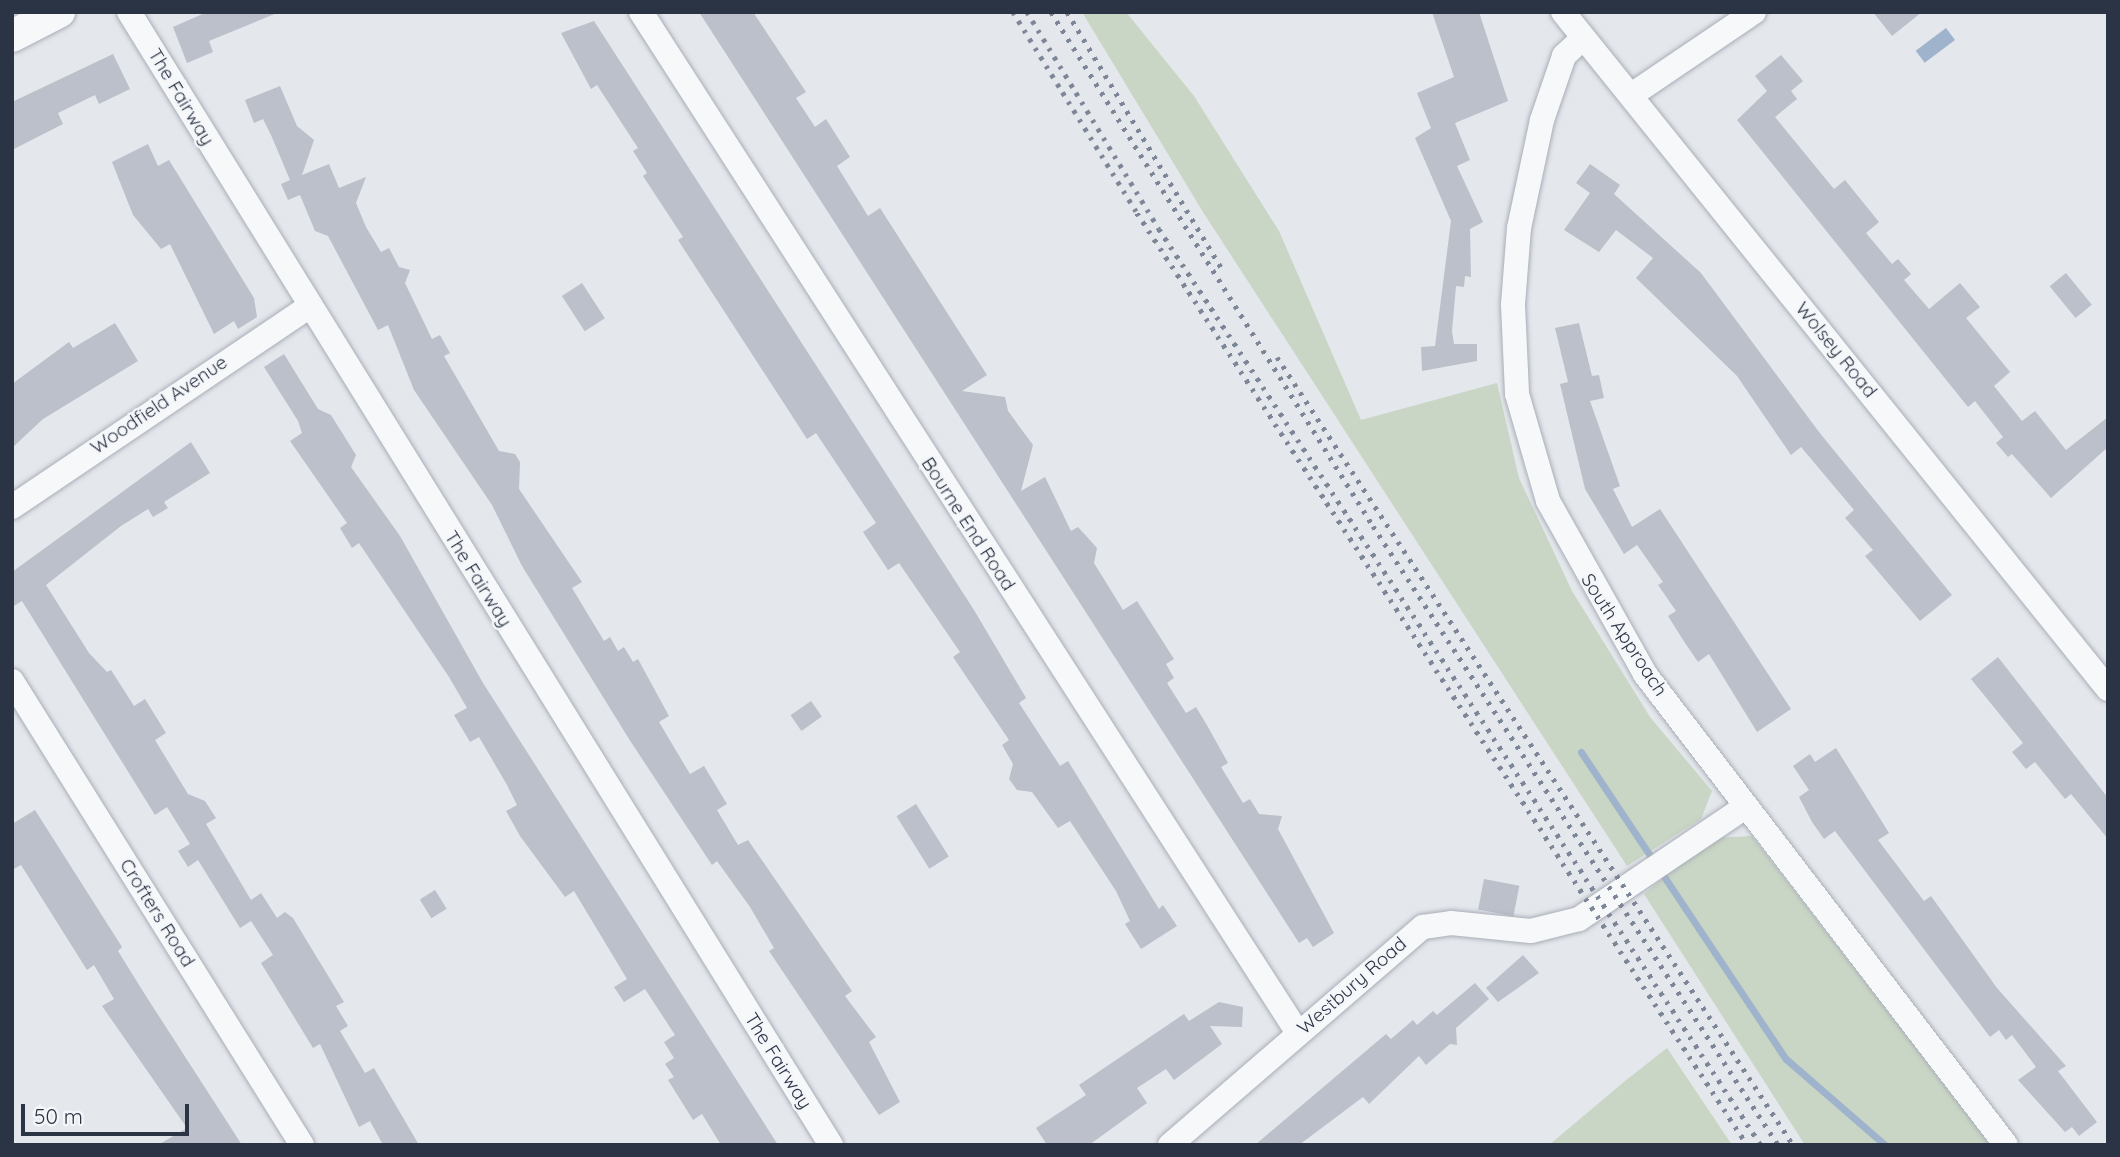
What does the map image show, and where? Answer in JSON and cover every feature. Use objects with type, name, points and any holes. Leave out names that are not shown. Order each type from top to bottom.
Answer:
[{"type":"street","points":[[12,36],[59,12]]},
{"type":"street","name":"The Fairway","points":[[129,12],[309,307],[831,1145]]},
{"type":"street","name":"Bourne End Road","points":[[641,12],[1298,1033]]},
{"type":"street","name":"Wolsey Road","points":[[1563,12],[1633,94],[2108,689]]},
{"type":"street","points":[[1633,94],[1754,12]]},
{"type":"street","name":"South Approach","points":[[1583,38],[1564,56],[1526,187],[1513,305],[1517,394],[1548,502],[1586,579],[1646,674],[1745,807],[2006,1145]]},
{"type":"street","name":"Woodfield Avenue","points":[[12,507],[309,307]]},
{"type":"street","name":"Crofters Road","points":[[12,681],[302,1145]]},
{"type":"street","name":"Westbury Road","points":[[1170,1145],[1423,927],[1550,927],[1578,919],[1745,807]]},
{"type":"green space","points":[[1082,12],[1126,12],[1194,96],[1279,231],[1361,420],[1497,383],[1519,478],[1572,591],[1650,717],[1712,791],[1701,819],[1627,866],[1203,212]]},
{"type":"green space","points":[[1752,836],[1991,1145],[1805,1145],[1644,894],[1712,838]]},
{"type":"green space","points":[[1667,1048],[1732,1145],[1549,1145],[1625,1081]]},
{"type":"water","points":[[1946,28],[1955,40],[1925,63],[1916,51]]},
{"type":"building","points":[[207,12],[277,13],[209,41],[213,52],[187,63],[173,27]]},
{"type":"building","points":[[699,12],[753,12],[806,92],[796,98],[815,127],[826,119],[850,157],[837,166],[868,216],[880,208],[987,375],[962,391],[1005,397],[1008,411],[1033,445],[1021,491],[1045,477],[1071,531],[1078,527],[1097,548],[1094,563],[1123,610],[1137,601],[1174,659],[1166,664],[1174,678],[1167,683],[1186,713],[1196,707],[1228,763],[1221,767],[1243,803],[1250,799],[1259,814],[1282,816],[1278,829],[1334,933],[1313,947],[1307,938],[1299,943]]},
{"type":"building","points":[[1432,12],[1479,12],[1508,101],[1455,123],[1470,160],[1457,166],[1483,222],[1470,229],[1471,277],[1465,276],[1464,287],[1456,286],[1452,331],[1454,344],[1477,344],[1477,361],[1422,371],[1421,347],[1435,346],[1451,221],[1415,138],[1431,128],[1417,93],[1454,77]]},
{"type":"building","points":[[1873,12],[1922,12],[1892,36]]},
{"type":"building","points":[[594,21],[974,610],[1026,698],[1019,703],[1060,766],[1068,761],[1159,909],[1163,905],[1177,926],[1141,949],[1125,924],[1130,921],[1116,891],[1070,821],[1058,828],[1032,792],[1017,790],[1009,779],[1013,764],[1002,745],[1009,740],[953,657],[960,652],[899,563],[888,570],[863,532],[876,523],[816,433],[807,439],[678,240],[683,237],[643,176],[647,173],[633,151],[638,148],[597,85],[591,89],[561,33]]},
{"type":"building","points":[[113,54],[130,89],[99,104],[95,95],[58,113],[63,124],[12,150],[12,102]]},
{"type":"building","points":[[1781,55],[1803,81],[1791,91],[1797,99],[1775,117],[1834,189],[1845,180],[1879,222],[1866,233],[1892,264],[1898,259],[1911,274],[1904,280],[1929,309],[1960,283],[1980,307],[1966,318],[2010,372],[1994,386],[2022,421],[2035,411],[2066,450],[2108,417],[2108,447],[2051,498],[2012,454],[2008,457],[1996,443],[2003,437],[1975,401],[1968,407],[1737,120],[1767,91],[1755,76]]},
{"type":"building","points":[[280,86],[297,126],[314,140],[302,175],[329,164],[339,188],[366,177],[356,203],[366,227],[381,252],[389,248],[399,267],[410,270],[405,283],[432,339],[440,335],[450,353],[444,356],[499,451],[515,454],[520,462],[519,489],[582,582],[572,588],[604,641],[610,637],[618,651],[624,647],[633,662],[638,659],[669,716],[659,722],[690,774],[704,766],[727,804],[717,810],[738,845],[748,840],[852,991],[845,996],[876,1037],[869,1042],[900,1102],[879,1115],[769,951],[774,948],[750,907],[717,861],[712,865],[629,739],[522,566],[492,505],[414,390],[388,325],[378,330],[328,236],[315,231],[300,195],[288,200],[281,184],[290,180],[271,135],[263,119],[254,123],[245,100]]},
{"type":"building","points":[[148,144],[158,166],[169,160],[254,298],[257,317],[238,329],[234,321],[214,334],[170,244],[161,249],[133,215],[112,162]]},
{"type":"building","points":[[1590,164],[1620,185],[1614,194],[1701,273],[1819,432],[1952,595],[1920,621],[1865,556],[1873,550],[1845,518],[1854,510],[1801,447],[1791,455],[1737,376],[1636,278],[1653,258],[1616,230],[1599,252],[1564,230],[1590,193],[1576,183]]},
{"type":"building","points":[[2066,273],[2092,305],[2075,318],[2050,286]]},
{"type":"building","points":[[582,283],[605,318],[585,331],[562,296]]},
{"type":"building","points":[[115,323],[138,361],[43,419],[12,448],[12,384],[69,342],[73,348]]},
{"type":"building","points":[[1579,323],[1592,376],[1599,375],[1604,398],[1590,401],[1620,486],[1613,489],[1632,527],[1660,509],[1791,709],[1757,732],[1709,654],[1698,662],[1685,643],[1668,616],[1676,611],[1658,585],[1663,582],[1637,545],[1624,554],[1585,489],[1560,384],[1568,382],[1555,328]]},
{"type":"building","points":[[284,354],[318,409],[331,415],[356,455],[351,467],[400,536],[483,683],[778,1145],[721,1145],[702,1114],[693,1120],[668,1080],[674,1077],[665,1064],[674,1058],[664,1042],[675,1035],[645,989],[624,1002],[614,987],[627,979],[574,891],[565,897],[520,836],[506,811],[517,805],[507,785],[479,737],[470,742],[454,715],[467,708],[449,677],[359,543],[352,548],[340,528],[347,523],[290,441],[302,433],[298,421],[264,367]]},
{"type":"building","points":[[191,442],[210,473],[164,502],[168,508],[153,517],[148,509],[121,526],[46,585],[89,653],[107,672],[111,670],[134,706],[145,699],[166,733],[155,740],[188,794],[205,801],[216,818],[206,824],[251,900],[261,893],[277,918],[285,912],[293,918],[344,1002],[336,1006],[348,1026],[340,1031],[365,1073],[374,1068],[419,1145],[383,1145],[370,1121],[359,1127],[320,1044],[313,1048],[261,963],[273,955],[251,921],[240,928],[198,860],[188,867],[178,851],[190,844],[167,807],[155,815],[22,601],[12,607],[12,572]]},
{"type":"building","points":[[1998,657],[2108,798],[2108,839],[2071,794],[2065,799],[2035,762],[2026,769],[2012,752],[2023,743],[1971,679]]},
{"type":"building","points":[[811,701],[822,717],[801,731],[791,715]]},
{"type":"building","points":[[1836,748],[1889,833],[1878,840],[1924,901],[1931,896],[1997,988],[2066,1066],[2058,1071],[2097,1122],[2079,1136],[2072,1127],[2065,1132],[2018,1080],[2036,1067],[2012,1035],[2006,1040],[1999,1030],[1990,1037],[1835,831],[1824,839],[1812,822],[1799,797],[1809,790],[1793,766],[1810,754],[1815,762]]},
{"type":"building","points":[[916,804],[949,857],[929,869],[896,816]]},
{"type":"building","points":[[35,810],[122,947],[118,951],[242,1145],[158,1145],[187,1128],[102,1006],[114,999],[94,965],[87,970],[21,865],[12,870],[12,824]]},
{"type":"building","points":[[1484,879],[1519,886],[1513,916],[1478,909]]},
{"type":"building","points":[[435,890],[447,909],[431,918],[420,900]]},
{"type":"building","points":[[1523,955],[1539,973],[1498,1002],[1486,988]]},
{"type":"building","points":[[1475,983],[1489,999],[1456,1028],[1457,1045],[1450,1044],[1426,1065],[1419,1056],[1369,1104],[1363,1097],[1299,1145],[1255,1145],[1386,1034],[1391,1039],[1413,1020],[1417,1025],[1433,1011],[1437,1015]]},
{"type":"building","points":[[1219,1002],[1243,1007],[1242,1027],[1210,1026],[1222,1044],[1174,1080],[1166,1069],[1137,1088],[1147,1103],[1089,1145],[1047,1145],[1036,1128],[1086,1095],[1079,1085],[1184,1014],[1189,1021]]},
{"type":"waterway","points":[[1581,752],[1786,1059],[1885,1145]]},
{"type":"railway","points":[[1013,12],[1137,213],[1747,1145]]},
{"type":"railway","points":[[1027,12],[1159,229],[1761,1145]]},
{"type":"railway","points":[[1051,12],[1373,526],[1778,1145]]},
{"type":"railway","points":[[1067,12],[1223,271]]},
{"type":"railway","points":[[1277,357],[1793,1145]]}]
